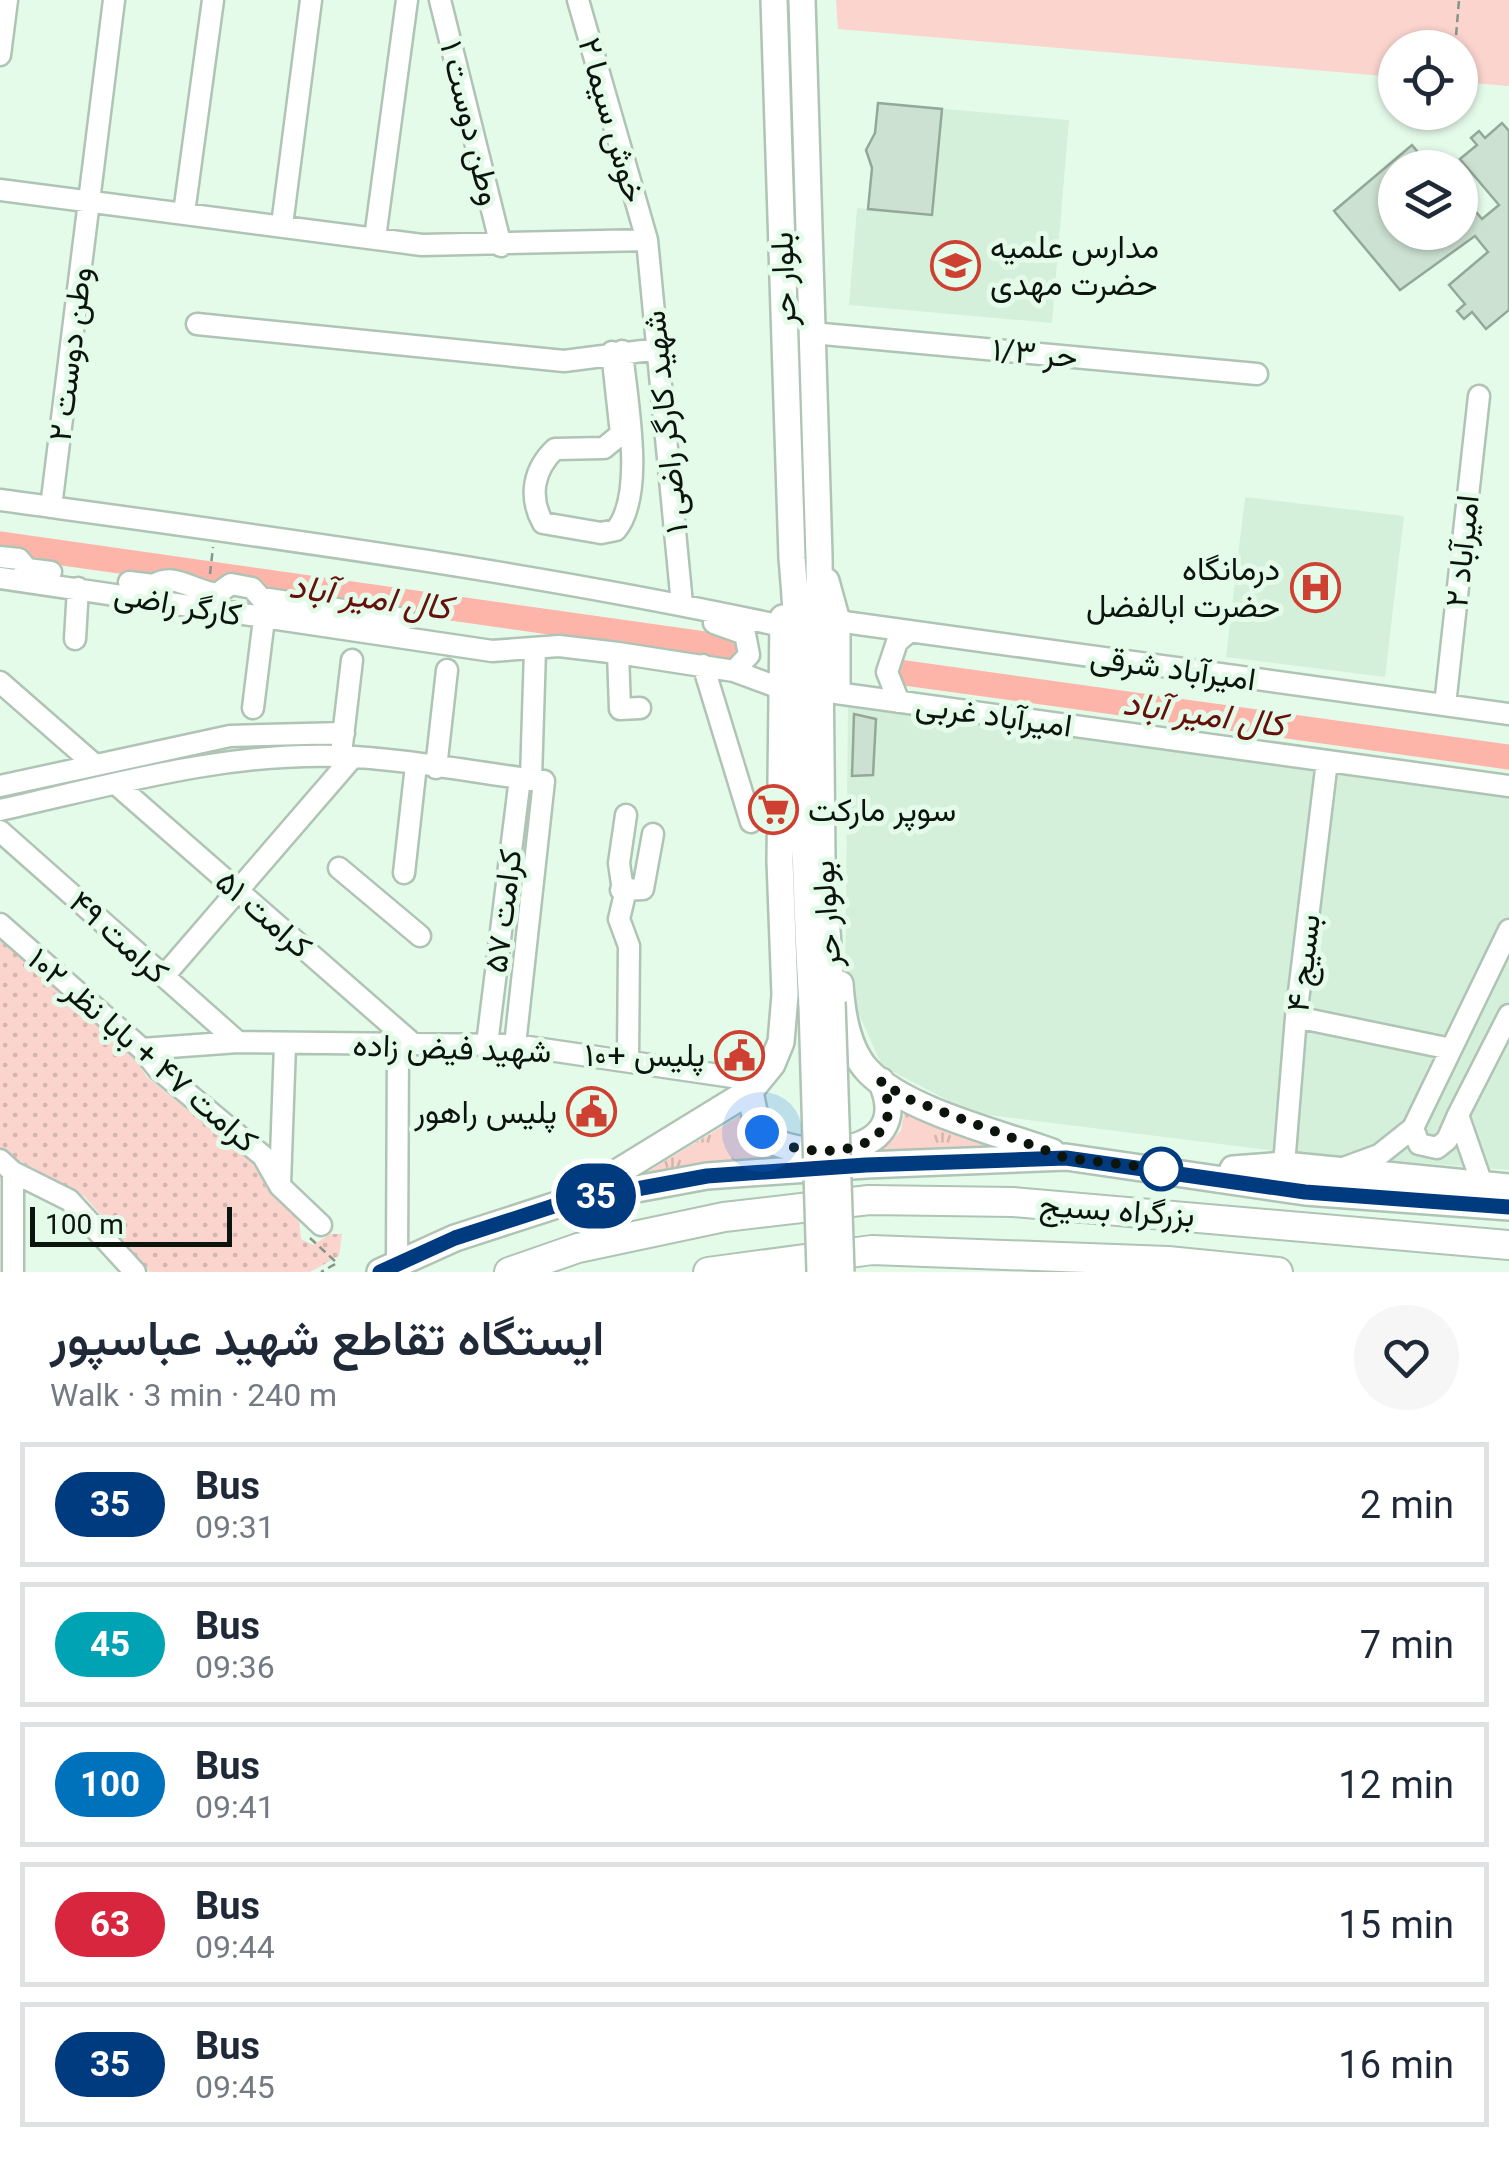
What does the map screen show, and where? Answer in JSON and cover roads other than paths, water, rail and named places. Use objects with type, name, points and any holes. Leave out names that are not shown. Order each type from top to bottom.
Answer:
[{"type":"highway","name":"بزرگراه بسیج","points":[[509,1272],[578,1248],[724,1217],[868,1200],[1013,1202],[1509,1246]]},
{"type":"highway","name":"بزرگراه بسیج","points":[[720,1269],[872,1250],[1168,1261],[1278,1272]]},
{"type":"main road","name":"بلوار حر","points":[[774,0],[792,558]]},
{"type":"main road","name":"بلوار حر","points":[[802,0],[819,556]]},
{"type":"main road","points":[[819,556],[837,622],[840,990],[850,1042],[867,1070],[906,1098],[1066,1158]]},
{"type":"main road","name":"بولوار حر","points":[[819,556],[820,1272]]},
{"type":"main road","points":[[566,1202],[639,1163],[755,1086],[781,1042],[785,995],[780,688],[782,626],[792,558]]},
{"type":"main road","name":"بولوار حر","points":[[792,558],[799,634],[802,860],[822,1004],[841,1272]]},
{"type":"main road","points":[[755,1086],[758,1123],[768,1139],[795,1148],[847,1147],[865,1144],[887,1126],[892,1104],[881,1081]]},
{"type":"main road","points":[[387,1270],[455,1238],[566,1202],[707,1176],[1066,1158],[1193,1173],[1305,1192],[1509,1207]]},
{"type":"main road","points":[[1193,1173],[1284,1165],[1509,1187]]},
{"type":"street","points":[[0,55],[7,0]]},
{"type":"street","name":"وطن دوست ۲","points":[[51,507],[114,0]]},
{"type":"street","points":[[184,213],[213,0]]},
{"type":"street","points":[[282,225],[312,0]]},
{"type":"street","points":[[375,238],[407,0]]},
{"type":"street","name":"وطن دوست ۱","points":[[440,0],[501,246]]},
{"type":"street","name":"خوش سیما ۲","points":[[578,0],[647,240]]},
{"type":"street","points":[[0,190],[422,245],[647,240]]},
{"type":"street","name":"شهید کارگر راضی ۱","points":[[647,240],[682,604]]},
{"type":"street","points":[[197,324],[482,356],[564,361],[658,349]]},
{"type":"street","name":"حر ۱/۳","points":[[812,332],[1257,374]]},
{"type":"street","points":[[617,352],[632,486],[625,520],[616,530],[601,533],[543,523],[534,493],[539,464],[555,449],[604,448],[622,434],[617,352]]},
{"type":"street","name":"امیرآباد ۲","points":[[1445,705],[1479,396]]},
{"type":"street","points":[[0,500],[336,545],[682,604],[782,626]]},
{"type":"street","points":[[0,557],[19,560],[28,569],[154,585],[166,577],[174,578],[187,589],[217,594],[231,584],[252,588],[261,598],[405,619]]},
{"type":"street","name":"کارگر راضی","points":[[0,578],[492,650],[559,646],[703,665],[734,671],[780,688]]},
{"type":"street","points":[[588,587],[630,605],[745,634],[749,654],[734,671]]},
{"type":"street","points":[[76,640],[78,588]]},
{"type":"street","points":[[253,708],[264,619]]},
{"type":"street","name":"امیرآباد شرقی","points":[[837,622],[1509,714]]},
{"type":"street","points":[[899,702],[887,672],[889,656],[910,632]]},
{"type":"street","points":[[515,1045],[532,779],[535,650]]},
{"type":"street","points":[[618,654],[620,710],[640,708]]},
{"type":"street","points":[[164,976],[346,757],[344,733],[352,660]]},
{"type":"street","points":[[703,665],[750,822]]},
{"type":"street","points":[[404,872],[447,670]]},
{"type":"street","points":[[0,682],[95,765]]},
{"type":"street","name":"امیرآباد غربی","points":[[836,693],[1509,786]]},
{"type":"street","points":[[0,786],[230,736],[344,733]]},
{"type":"street","points":[[0,810],[235,761],[346,757],[532,779]]},
{"type":"street","name":"بسیج ۴","points":[[1284,1165],[1296,1017],[1328,761]]},
{"type":"street","name":"کرامت ۵۷","points":[[487,1044],[532,779]]},
{"type":"street","name":"کرامت ۵۱","points":[[116,784],[405,1043]]},
{"type":"street","points":[[626,815],[619,862],[624,898],[620,923],[629,946],[628,1058]]},
{"type":"street","name":"کرامت ۴۹","points":[[0,831],[238,1042]]},
{"type":"street","points":[[621,890],[643,889],[652,834]]},
{"type":"street","points":[[339,868],[420,936]]},
{"type":"street","name":"کرامت ۴۷ + بابا نظر ۱۰۲","points":[[0,924],[142,1049],[158,1068],[264,1156],[280,1186],[321,1225]]},
{"type":"street","points":[[1337,1170],[1379,1155],[1413,1128],[1509,930]]},
{"type":"street","points":[[1413,1128],[1419,1144],[1437,1148],[1446,1140],[1509,1015]]},
{"type":"street","points":[[1296,1017],[1451,1049]]},
{"type":"street","name":"شهید فیض زاده","points":[[142,1049],[238,1042],[515,1045],[628,1058],[755,1086]]},
{"type":"street","points":[[387,1270],[405,1043]]},
{"type":"street","points":[[280,1186],[285,1045]]},
{"type":"street","points":[[1458,1115],[1482,1184]]},
{"type":"street","points":[[6,1166],[70,1200],[135,1272]]},
{"type":"street","points":[[6,1166],[13,1272]]},
{"type":"street","points":[[114,1272],[115,1246]]},
{"type":"waterway","name":"کال امیر آباد","points":[[0,544],[740,649]]},
{"type":"waterway","name":"کال امیر آباد","points":[[898,672],[1509,757]]},
{"type":"place","name":"مدارس علمیه حضرت مهدی","points":[[955,265]]},
{"type":"place","name":"درمانگاه حضرت ابالفضل","points":[[1315,587]]},
{"type":"place","name":"سوپر مارکت","points":[[773,810]]},
{"type":"place","name":"پلیس +۱۰","points":[[740,1055]]},
{"type":"place","name":"پلیس راهور","points":[[592,1112]]}]
